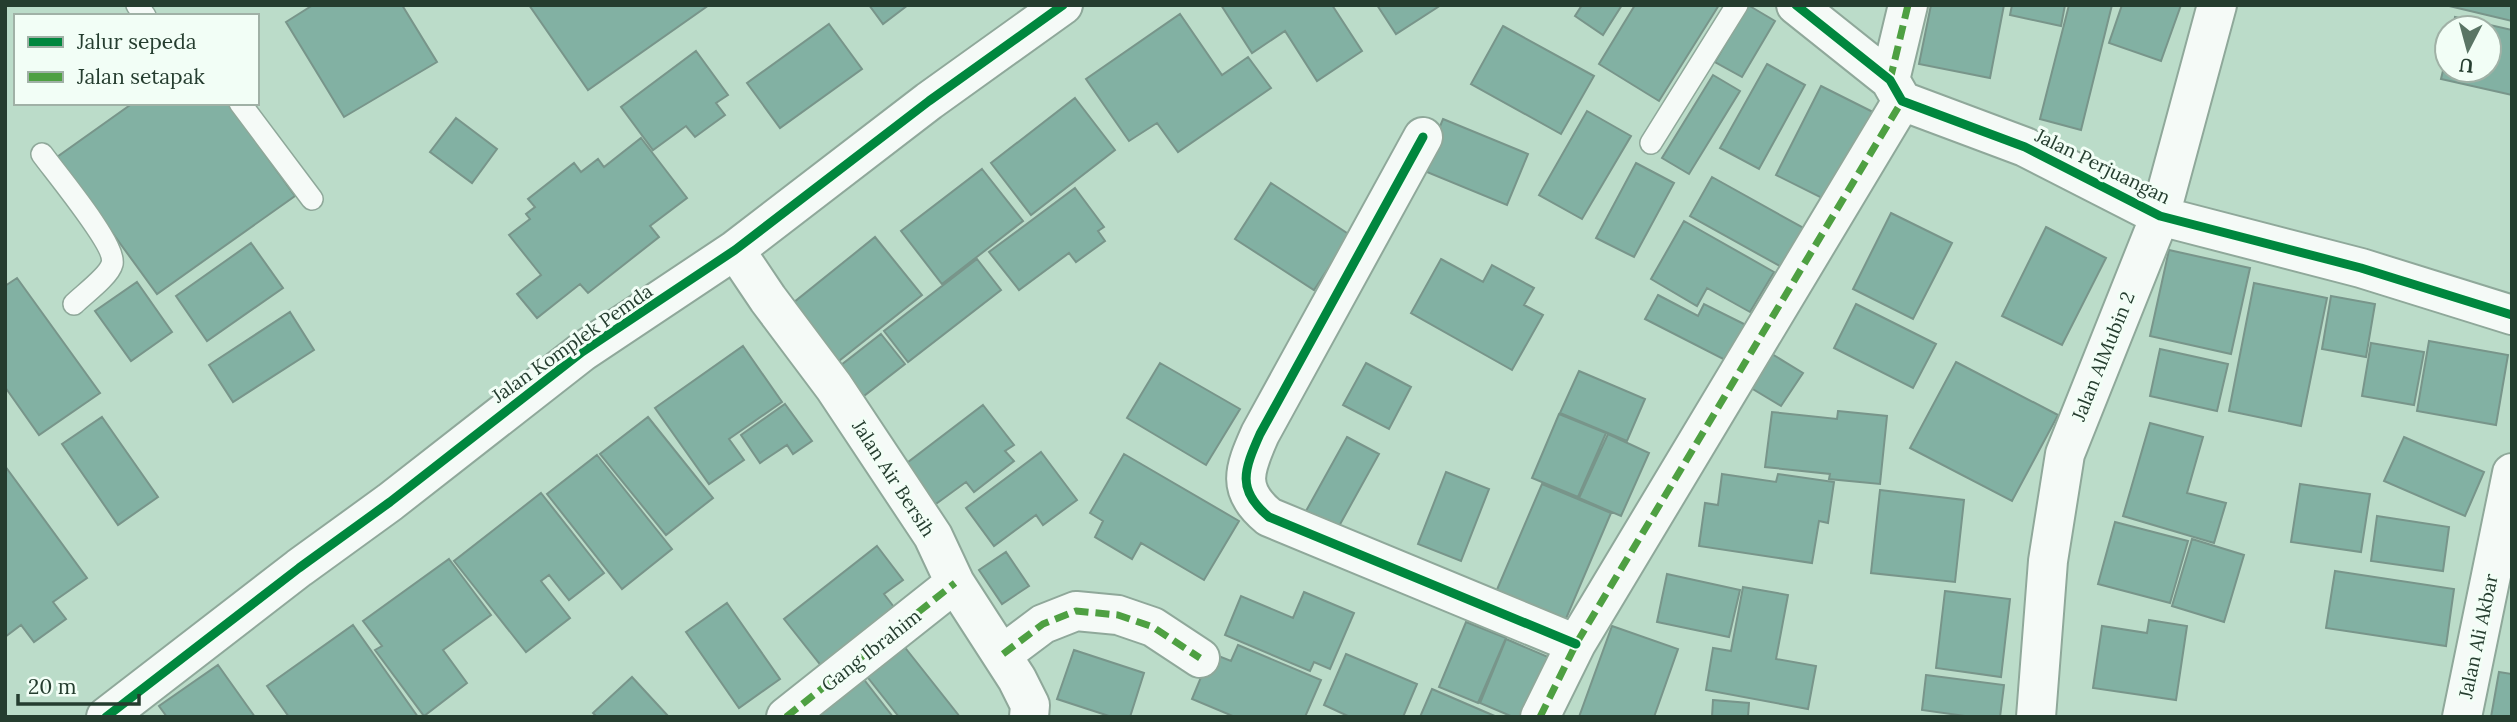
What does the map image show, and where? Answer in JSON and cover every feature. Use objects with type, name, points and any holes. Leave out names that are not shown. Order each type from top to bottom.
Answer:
[{"type":"street","name":"Jalan Komplek Pemda","points":[[106,717],[299,568],[390,502],[582,352],[735,250],[929,101],[1063,5]]},
{"type":"street","name":"Jalan Perjuangan","points":[[1796,5],[1896,90],[2025,146],[2160,216],[2361,268],[2512,315]]},
{"type":"street","points":[[1540,717],[1576,644],[1896,90],[1908,5]]},
{"type":"street","name":"Jalan AlMubin 2","points":[[2036,717],[2048,561],[2065,454],[2160,216],[2217,5]]},
{"type":"street","points":[[1423,137],[1260,434],[1248,461],[1245,487],[1254,505],[1269,517],[1576,644]]},
{"type":"street","name":"Jalan Air Bersih","points":[[735,250],[834,387],[933,536],[955,583],[1003,654],[1030,705],[1030,717]]},
{"type":"street","name":"Jalan Ali Akbar","points":[[2462,717],[2512,473]]},
{"type":"street","name":"Gang Ibrahim","points":[[786,717],[955,583]]},
{"type":"street","points":[[1003,654],[1043,624],[1076,611],[1118,615],[1153,627],[1200,658]]},
{"type":"lane","points":[[1651,143],[1737,5]]},
{"type":"lane","points":[[242,105],[312,199]]},
{"type":"lane","points":[[42,154],[103,237],[113,263],[74,304]]},
{"type":"building","points":[[313,5],[402,5],[437,62],[344,117],[286,22]]},
{"type":"building","points":[[529,5],[709,5],[588,90]]},
{"type":"building","points":[[869,5],[908,5],[883,24]]},
{"type":"building","points":[[1221,5],[1332,5],[1362,51],[1317,81],[1285,31],[1252,53]]},
{"type":"building","points":[[1377,5],[1441,5],[1396,34]]},
{"type":"building","points":[[1582,5],[1622,5],[1603,35],[1575,16]]},
{"type":"building","points":[[1635,5],[1719,5],[1659,101],[1599,64]]},
{"type":"building","points":[[1748,5],[1775,21],[1742,77],[1715,62]]},
{"type":"building","points":[[1931,5],[2004,5],[1990,78],[1919,64]]},
{"type":"building","points":[[2012,5],[2065,5],[2061,26],[2010,15]]},
{"type":"building","points":[[2069,5],[2112,5],[2081,130],[2040,119]]},
{"type":"building","points":[[2122,5],[2181,5],[2161,61],[2109,43]]},
{"type":"building","points":[[2445,5],[2512,5],[2512,21],[2503,19],[2503,14],[2483,14]]},
{"type":"building","points":[[1180,14],[1222,75],[1248,57],[1271,88],[1178,152],[1157,123],[1129,141],[1086,79]]},
{"type":"building","points":[[829,24],[862,69],[780,128],[747,83]]},
{"type":"building","points":[[1503,26],[1594,76],[1561,134],[1471,84]]},
{"type":"building","points":[[2503,28],[2512,30],[2512,95],[2463,84],[2503,84]]},
{"type":"building","points":[[696,51],[728,95],[716,103],[725,115],[695,137],[686,126],[653,150],[621,107]]},
{"type":"building","points":[[1767,64],[1805,85],[1759,169],[1720,148]]},
{"type":"building","points":[[1713,75],[1740,91],[1689,174],[1662,158]]},
{"type":"building","points":[[1821,86],[1873,112],[1828,201],[1776,175]]},
{"type":"building","points":[[1075,98],[1115,150],[1031,215],[991,163]]},
{"type":"building","points":[[130,105],[229,105],[295,196],[157,294],[57,157]]},
{"type":"building","points":[[1587,111],[1631,136],[1582,219],[1539,195]]},
{"type":"building","points":[[456,118],[497,149],[472,183],[430,152]]},
{"type":"building","points":[[1443,119],[1528,154],[1507,205],[1422,170]]},
{"type":"building","points":[[641,138],[687,198],[650,226],[659,237],[588,293],[580,284],[537,318],[517,294],[541,275],[509,235],[530,219],[526,214],[535,207],[528,199],[574,163],[581,172],[598,159],[604,167]]},
{"type":"building","points":[[1636,163],[1674,183],[1634,257],[1596,238]]},
{"type":"building","points":[[982,169],[1023,221],[942,284],[901,231]]},
{"type":"building","points":[[1712,177],[1807,230],[1785,269],[1690,216]]},
{"type":"building","points":[[1271,183],[1350,235],[1314,290],[1235,239]]},
{"type":"building","points":[[1075,188],[1104,227],[1098,231],[1105,241],[1076,262],[1069,253],[1019,290],[989,252]]},
{"type":"building","points":[[1891,213],[1952,243],[1913,319],[1853,289]]},
{"type":"building","points":[[1684,221],[1774,272],[1750,312],[1707,288],[1697,306],[1651,279]]},
{"type":"building","points":[[2046,227],[2106,258],[2062,345],[2002,316]]},
{"type":"building","points":[[875,237],[922,295],[835,364],[788,307]]},
{"type":"building","points":[[251,243],[283,288],[207,341],[176,296]]},
{"type":"building","points":[[2169,250],[2250,268],[2231,354],[2150,336]]},
{"type":"building","points":[[977,259],[1001,290],[908,362],[884,331]]},
{"type":"building","points":[[1441,259],[1483,282],[1492,265],[1534,288],[1524,305],[1543,315],[1512,370],[1411,313]]},
{"type":"building","points":[[17,278],[100,393],[39,435],[5,387],[5,286]]},
{"type":"building","points":[[137,282],[172,332],[131,361],[95,311]]},
{"type":"building","points":[[2254,283],[2327,298],[2301,426],[2229,411]]},
{"type":"building","points":[[1658,295],[1698,316],[1704,304],[1748,326],[1729,362],[1645,319]]},
{"type":"building","points":[[2331,296],[2375,304],[2366,357],[2322,349]]},
{"type":"building","points":[[1856,304],[1936,344],[1913,388],[1834,348]]},
{"type":"building","points":[[290,312],[314,350],[233,402],[209,365]]},
{"type":"building","points":[[881,334],[905,364],[860,399],[836,369]]},
{"type":"building","points":[[2429,341],[2508,355],[2496,425],[2417,411]]},
{"type":"building","points":[[2371,343],[2424,352],[2414,405],[2362,396]]},
{"type":"building","points":[[743,346],[782,402],[729,439],[744,460],[709,484],[655,408]]},
{"type":"building","points":[[2160,349],[2228,364],[2217,411],[2150,396]]},
{"type":"building","points":[[1767,351],[1803,373],[1781,406],[1746,385]]},
{"type":"building","points":[[1956,362],[2058,415],[2012,501],[1910,448]]},
{"type":"building","points":[[1160,363],[1240,409],[1206,465],[1127,418]]},
{"type":"building","points":[[1366,363],[1411,387],[1389,429],[1343,405]]},
{"type":"building","points":[[1579,371],[1645,399],[1627,441],[1560,413]]},
{"type":"building","points":[[785,404],[812,441],[793,454],[787,445],[760,463],[741,435]]},
{"type":"building","points":[[983,405],[1014,445],[1005,451],[1014,461],[974,492],[966,482],[929,509],[899,469]]},
{"type":"building","points":[[1838,411],[1887,416],[1880,484],[1829,479],[1830,474],[1765,467],[1772,412],[1837,419]]},
{"type":"building","points":[[1559,414],[1606,433],[1578,497],[1532,478]]},
{"type":"building","points":[[102,417],[158,497],[118,525],[62,444]]},
{"type":"building","points":[[648,417],[713,498],[666,535],[600,454]]},
{"type":"building","points":[[2150,423],[2203,437],[2187,493],[2226,503],[2214,543],[2123,516]]},
{"type":"building","points":[[1608,434],[1649,453],[1621,516],[1579,498]]},
{"type":"building","points":[[1347,437],[1379,454],[1338,528],[1306,511]]},
{"type":"building","points":[[2404,437],[2484,472],[2465,516],[2384,481]]},
{"type":"building","points":[[1041,452],[1077,500],[1043,525],[1036,515],[994,546],[966,508]]},
{"type":"building","points":[[1124,454],[1239,521],[1204,580],[1141,543],[1132,559],[1095,537],[1103,521],[1090,513]]},
{"type":"building","points":[[597,455],[672,549],[622,589],[547,494]]},
{"type":"building","points":[[5,466],[87,578],[53,602],[66,619],[34,642],[21,625],[5,637]]},
{"type":"building","points":[[1446,472],[1489,489],[1461,561],[1418,544]]},
{"type":"building","points":[[1722,474],[1776,482],[1778,474],[1834,482],[1828,523],[1819,521],[1812,563],[1699,546],[1705,503],[1718,505]]},
{"type":"building","points":[[1542,484],[1611,513],[1562,628],[1493,599]]},
{"type":"building","points":[[2300,484],[2370,494],[2361,552],[2291,542]]},
{"type":"building","points":[[1880,490],[1964,500],[1955,582],[1871,573]]},
{"type":"building","points":[[541,493],[604,573],[569,600],[549,575],[541,581],[570,618],[526,652],[454,561]]},
{"type":"building","points":[[2377,516],[2449,527],[2443,571],[2371,561]]},
{"type":"building","points":[[2115,522],[2188,541],[2170,603],[2098,584]]},
{"type":"building","points":[[2192,539],[2244,555],[2224,622],[2172,606]]},
{"type":"building","points":[[877,546],[903,580],[884,594],[897,611],[823,668],[784,619]]},
{"type":"building","points":[[1006,552],[1029,586],[1002,604],[979,570]]},
{"type":"building","points":[[449,559],[491,615],[443,650],[467,683],[424,716],[375,650],[382,646],[363,621]]},
{"type":"building","points":[[2335,571],[2454,589],[2446,646],[2326,628]]},
{"type":"building","points":[[1667,574],[1740,590],[1729,637],[1657,622]]},
{"type":"building","points":[[1743,587],[1788,595],[1776,659],[1816,666],[1808,709],[1706,690],[1713,648],[1731,651]]},
{"type":"building","points":[[1945,591],[2010,599],[2001,677],[1936,668]]},
{"type":"building","points":[[1304,592],[1354,613],[1330,669],[1314,662],[1310,671],[1225,635],[1241,596],[1293,618]]},
{"type":"building","points":[[727,603],[780,679],[739,708],[686,632]]},
{"type":"building","points":[[2149,620],[2187,626],[2176,700],[2093,688],[2102,626],[2147,633]]},
{"type":"building","points":[[1466,622],[1506,638],[1478,703],[1439,687]]},
{"type":"building","points":[[353,625],[418,717],[289,717],[267,686]]},
{"type":"building","points":[[1612,626],[1678,649],[1654,717],[1579,717]]},
{"type":"building","points":[[1506,639],[1548,657],[1523,717],[1513,717],[1480,703]]},
{"type":"building","points":[[903,645],[960,717],[899,717],[865,674]]},
{"type":"building","points":[[1238,645],[1321,680],[1305,717],[1235,717],[1192,699],[1211,653],[1231,661]]},
{"type":"building","points":[[1074,650],[1144,673],[1130,717],[1112,717],[1057,699]]},
{"type":"building","points":[[1346,654],[1417,684],[1403,717],[1350,717],[1324,705]]},
{"type":"building","points":[[218,665],[255,717],[167,717],[159,706]]},
{"type":"building","points":[[2499,672],[2512,674],[2512,717],[2491,717]]},
{"type":"building","points":[[1926,675],[2004,685],[2000,717],[1972,717],[1922,710]]},
{"type":"building","points":[[632,677],[669,717],[597,717],[593,713]]},
{"type":"building","points":[[862,677],[893,717],[811,717]]},
{"type":"building","points":[[1432,689],[1497,717],[1420,717]]},
{"type":"building","points":[[1713,700],[1749,703],[1748,717],[1712,717]]},
{"type":"marked path","points":[[1890,80],[1908,5]]},
{"type":"marked path","points":[[1540,717],[1576,644],[1902,101]]},
{"type":"marked path","points":[[786,717],[955,583]]},
{"type":"marked path","points":[[1003,654],[1043,624],[1076,611],[1118,615],[1153,627],[1200,658]]},
{"type":"cycle path","points":[[106,717],[299,568],[390,502],[582,352],[735,250],[929,101],[1063,5]]},
{"type":"cycle path","points":[[1796,5],[1890,80],[1902,101],[2025,147],[2160,216],[2361,268],[2512,315]]},
{"type":"cycle path","points":[[1423,137],[1260,434],[1247,469],[1247,488],[1251,498],[1269,517],[1576,644]]}]
